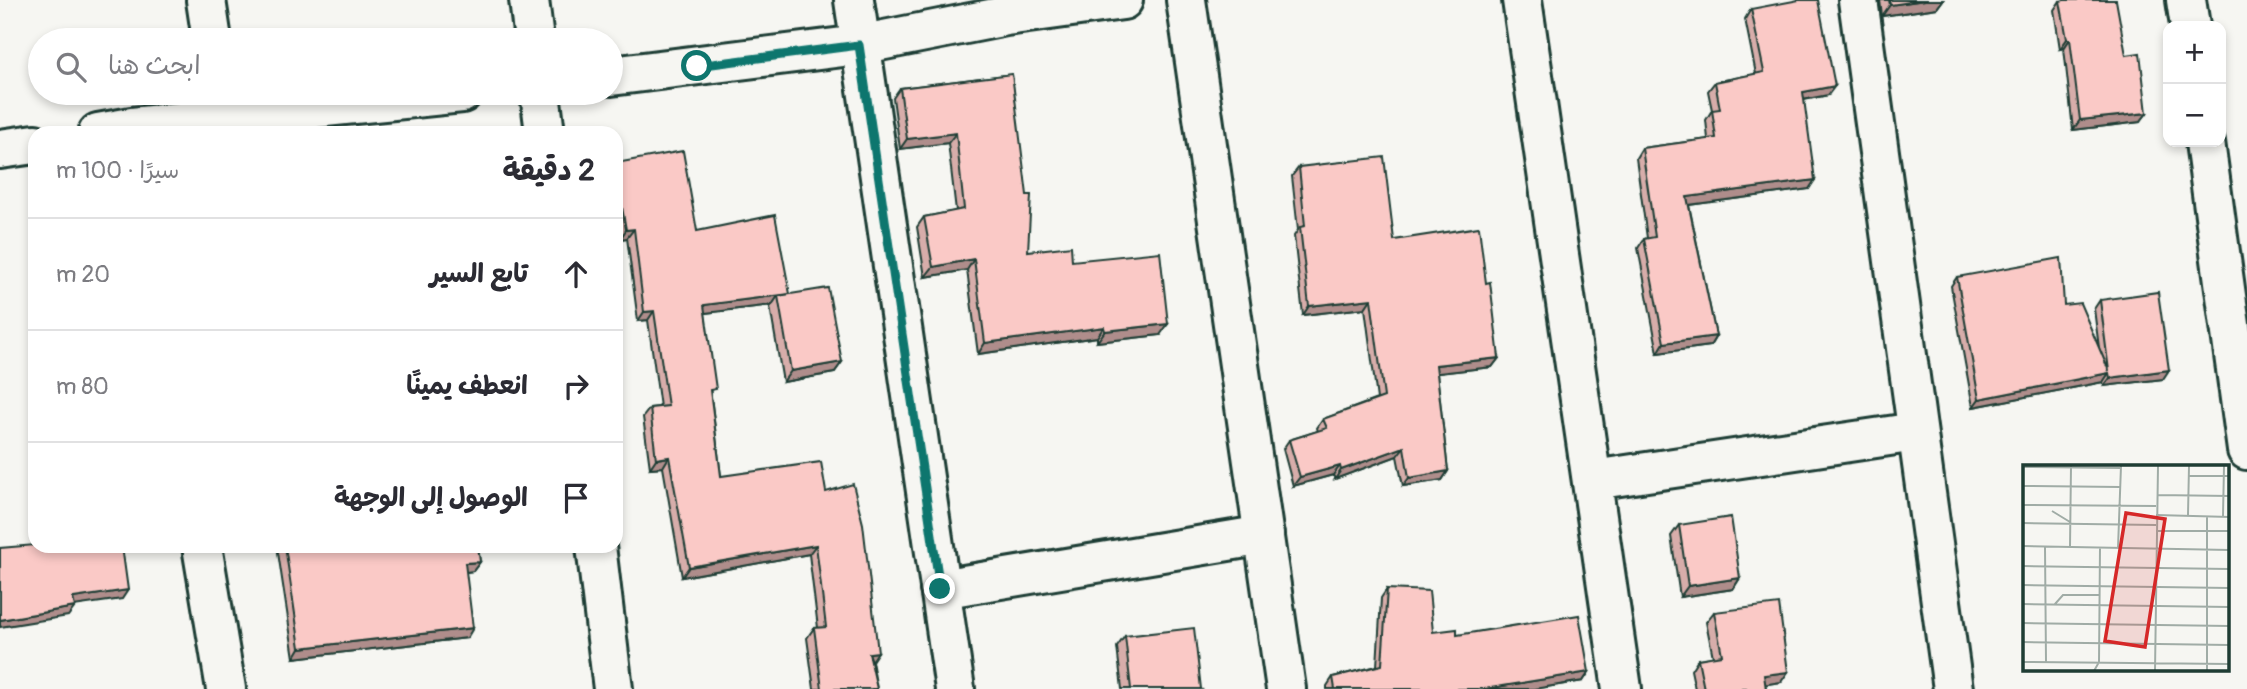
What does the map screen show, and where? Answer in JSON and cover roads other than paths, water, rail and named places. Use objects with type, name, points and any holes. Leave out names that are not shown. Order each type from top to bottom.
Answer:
[{"type":"street","points":[[206,0],[210,28]]},
{"type":"street","points":[[529,0],[532,28]]},
{"type":"street","points":[[853,0],[955,689]]},
{"type":"street","points":[[623,74],[859,45],[1006,16],[1124,0]]},
{"type":"street","points":[[1186,0],[1286,689]]},
{"type":"street","points":[[1522,0],[1622,689]]},
{"type":"street","points":[[1858,0],[1953,689]]},
{"type":"street","points":[[2186,0],[2189,21]]},
{"type":"street","points":[[140,126],[222,105]]},
{"type":"street","points":[[542,105],[544,126]]},
{"type":"street","points":[[0,149],[28,145]]},
{"type":"street","points":[[2206,147],[2247,450]]},
{"type":"street","points":[[1593,480],[1916,432]]},
{"type":"street","points":[[940,589],[1264,535]]},
{"type":"street","points":[[203,553],[226,689]]},
{"type":"street","points":[[597,553],[613,689]]}]
